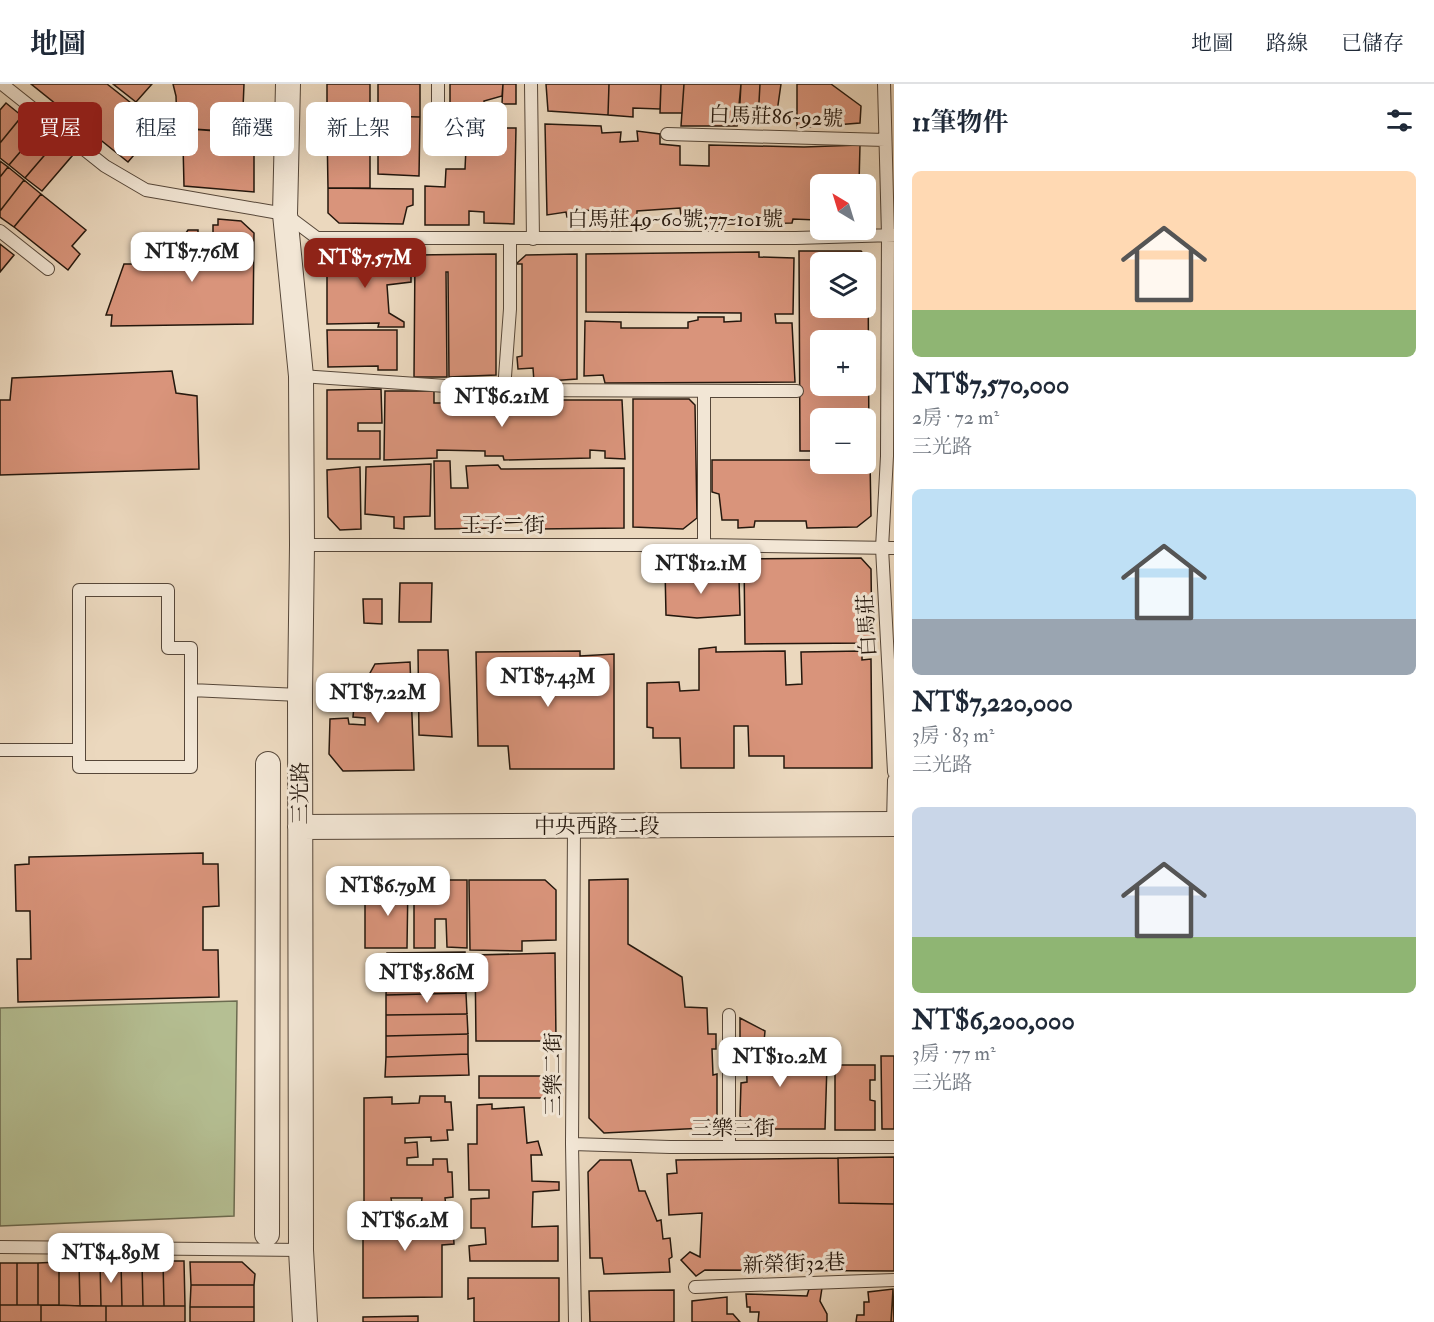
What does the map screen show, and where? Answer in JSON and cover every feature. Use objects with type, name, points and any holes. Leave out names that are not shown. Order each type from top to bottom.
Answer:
[{"type":"street","name":"三光路","points":[[288,84],[285,214],[301,376],[301,1250],[305,1322]]},
{"type":"street","points":[[267,1234],[268,764]]},
{"type":"street","name":"中央西路二段","points":[[300,827],[893,824]]},
{"type":"lane","points":[[2,84],[105,166],[146,190],[285,214]]},
{"type":"lane","points":[[438,84],[438,102]]},
{"type":"lane","points":[[531,84],[533,239]]},
{"type":"lane","name":"白馬莊","points":[[884,84],[891,235],[887,456],[894,772]]},
{"type":"lane","name":"白馬莊86~92號","points":[[667,134],[885,140]]},
{"type":"lane","name":"白馬莊49~60號;77~101號","points":[[285,214],[317,238],[796,238],[891,235]]},
{"type":"lane","points":[[0,231],[48,269]]},
{"type":"lane","points":[[504,390],[510,309],[510,239]]},
{"type":"lane","points":[[301,376],[504,390],[797,391]]},
{"type":"lane","points":[[704,392],[704,545]]},
{"type":"lane","name":"王子二街","points":[[302,545],[704,545],[888,548]]},
{"type":"lane","points":[[79,590],[168,590],[168,648],[191,648],[191,690],[191,767],[78,767],[79,590]]},
{"type":"lane","points":[[191,690],[300,695]]},
{"type":"lane","points":[[0,750],[78,750]]},
{"type":"lane","points":[[893,824],[894,780]]},
{"type":"lane","name":"三樂二街","points":[[574,826],[572,1144],[575,1322]]},
{"type":"lane","points":[[729,1016],[729,1147]]},
{"type":"lane","name":"三樂三街","points":[[572,1144],[894,1148]]},
{"type":"lane","points":[[0,1247],[301,1250]]},
{"type":"lane","name":"新榮街32巷","points":[[695,1287],[894,1280]]},
{"type":"green space","points":[[237,1001],[234,1216],[0,1226],[0,1008]]},
{"type":"building","points":[[31,84],[107,84],[130,102],[114,102],[114,151],[102,141],[102,102],[53,102]]},
{"type":"building","points":[[113,84],[152,84],[136,102]]},
{"type":"building","points":[[173,84],[244,84],[243,102],[210,102],[210,131],[198,130],[198,102],[176,102]]},
{"type":"building","points":[[327,84],[370,84],[370,102],[327,102]]},
{"type":"building","points":[[378,84],[420,84],[420,117],[411,117],[411,102],[378,102]]},
{"type":"building","points":[[450,84],[503,84],[502,96],[484,102],[450,102]]},
{"type":"building","points":[[503,84],[516,84],[516,104],[502,102]]},
{"type":"building","points":[[546,84],[609,84],[608,115],[548,111]]},
{"type":"building","points":[[609,84],[661,84],[660,109],[633,108],[633,117],[608,115]]},
{"type":"building","points":[[661,84],[684,84],[682,113],[660,113]]},
{"type":"building","points":[[684,84],[741,84],[737,126],[681,126]]},
{"type":"building","points":[[741,84],[760,84],[758,120],[739,120]]},
{"type":"building","points":[[760,84],[781,84],[776,119],[758,120]]},
{"type":"building","points":[[797,84],[831,84],[861,106],[860,123],[797,128]]},
{"type":"building","points":[[6,103],[18,113],[18,121],[0,143],[0,110]]},
{"type":"building","points":[[411,117],[420,117],[419,176],[378,174],[378,156],[411,156]]},
{"type":"building","points":[[18,121],[18,154],[9,165],[0,158],[0,143]]},
{"type":"building","points":[[545,124],[601,126],[602,133],[621,132],[620,142],[638,141],[637,131],[660,134],[660,144],[680,146],[680,165],[709,166],[709,145],[804,147],[860,145],[859,174],[810,174],[810,220],[793,219],[792,223],[682,225],[680,208],[637,211],[637,221],[622,221],[621,225],[602,224],[601,211],[579,210],[578,217],[567,217],[566,212],[547,215]]},
{"type":"building","points":[[507,128],[516,128],[514,224],[484,223],[484,212],[469,211],[469,225],[425,225],[425,186],[445,187],[446,169],[465,169],[466,156],[507,156]]},
{"type":"building","points":[[198,129],[210,130],[210,156],[254,156],[254,192],[184,186],[183,156],[198,156]]},
{"type":"building","points":[[18,154],[44,156],[25,178],[9,165]]},
{"type":"building","points":[[44,156],[72,156],[42,191],[25,178]]},
{"type":"building","points":[[121,156],[133,156],[128,162]]},
{"type":"building","points":[[327,156],[370,156],[370,188],[328,188]]},
{"type":"building","points":[[0,161],[8,167],[0,177]]},
{"type":"building","points":[[8,167],[24,180],[0,211],[0,177]]},
{"type":"building","points":[[24,180],[41,194],[14,227],[0,217],[0,211]]},
{"type":"building","points":[[328,188],[413,189],[413,205],[407,207],[403,224],[339,223],[328,213]]},
{"type":"building","points":[[41,194],[86,230],[72,246],[80,254],[68,270],[14,227]]},
{"type":"building","points":[[218,219],[241,221],[254,233],[253,324],[111,326],[112,315],[106,315],[124,264],[179,264],[178,244],[188,230],[198,230],[198,234],[213,233],[213,225],[218,225]]},
{"type":"building","points":[[0,244],[14,255],[0,272]]},
{"type":"building","points":[[799,251],[861,251],[810,252],[810,318],[868,318],[868,330],[810,330],[810,396],[869,396],[869,408],[810,408],[810,451],[800,451]]},
{"type":"building","points":[[759,252],[759,257],[794,258],[793,314],[775,314],[776,323],[792,323],[795,382],[605,383],[603,375],[584,376],[585,321],[621,322],[621,328],[688,328],[688,322],[698,320],[698,317],[724,317],[724,322],[741,321],[741,313],[586,312],[586,254]]},
{"type":"building","points":[[496,254],[496,375],[449,377],[448,272],[446,272],[447,377],[414,377],[415,255]]},
{"type":"building","points":[[577,254],[577,379],[534,382],[533,368],[518,369],[517,357],[522,356],[522,264],[516,264],[526,255]]},
{"type":"building","points":[[411,255],[411,282],[387,285],[389,313],[404,322],[404,327],[378,327],[379,323],[327,324],[327,269],[339,257]]},
{"type":"building","points":[[327,330],[397,330],[397,370],[378,370],[378,366],[328,367]]},
{"type":"building","points":[[172,371],[176,393],[197,396],[199,469],[0,475],[0,400],[10,400],[12,378]]},
{"type":"building","points":[[381,389],[382,423],[358,423],[358,431],[380,431],[380,459],[327,459],[327,390]]},
{"type":"building","points":[[385,391],[434,391],[434,403],[485,403],[484,400],[622,400],[625,459],[605,458],[605,451],[590,450],[590,458],[504,460],[503,456],[485,456],[485,451],[437,450],[437,458],[384,460]]},
{"type":"building","points":[[633,399],[689,399],[695,405],[697,518],[683,529],[633,527]]},
{"type":"building","points":[[712,460],[810,460],[810,474],[870,474],[871,516],[857,527],[807,528],[806,521],[755,521],[754,527],[738,528],[738,520],[722,520],[719,494],[712,492]]},
{"type":"building","points":[[434,461],[450,461],[451,488],[468,488],[466,466],[498,465],[501,469],[624,468],[624,528],[537,529],[537,521],[502,523],[501,528],[435,529]]},
{"type":"building","points":[[431,464],[430,516],[404,517],[404,529],[394,528],[394,517],[365,514],[366,467]]},
{"type":"building","points":[[360,467],[361,529],[340,530],[328,517],[327,470]]},
{"type":"building","points":[[861,558],[871,569],[872,643],[745,644],[744,559]]},
{"type":"building","points":[[680,567],[680,572],[703,571],[704,578],[739,578],[740,615],[697,618],[666,615],[665,568]]},
{"type":"building","points":[[400,583],[432,583],[431,622],[399,622]]},
{"type":"building","points":[[363,599],[382,599],[382,624],[364,623]]},
{"type":"building","points":[[716,647],[716,652],[785,651],[786,685],[802,684],[801,652],[862,651],[862,660],[871,659],[872,768],[784,768],[784,756],[749,756],[748,726],[734,726],[734,768],[681,768],[680,738],[653,738],[653,728],[647,727],[647,683],[679,682],[680,691],[699,690],[699,649]]},
{"type":"building","points":[[418,650],[448,650],[452,737],[419,735]]},
{"type":"building","points":[[580,651],[580,656],[614,654],[614,769],[510,769],[508,746],[478,746],[476,652]]},
{"type":"building","points":[[410,662],[414,770],[343,771],[329,754],[330,719],[348,718],[349,724],[365,725],[365,718],[353,717],[354,706],[365,706],[365,701],[355,701],[354,681],[369,681],[369,675],[375,664]]},
{"type":"building","points":[[203,853],[203,864],[218,864],[219,906],[203,907],[203,950],[218,950],[219,997],[18,1002],[17,959],[31,959],[30,911],[16,911],[15,865],[29,864],[29,857]]},
{"type":"building","points":[[628,879],[628,944],[682,977],[685,1007],[707,1008],[708,1034],[716,1034],[716,1049],[712,1049],[713,1075],[717,1074],[717,1119],[705,1128],[604,1133],[589,1118],[589,880]]},
{"type":"building","points":[[388,880],[408,880],[407,948],[365,948],[365,904]]},
{"type":"building","points":[[414,880],[467,880],[467,948],[447,947],[446,919],[435,919],[435,948],[414,948]]},
{"type":"building","points":[[469,880],[545,880],[556,890],[556,940],[522,941],[522,951],[470,950]]},
{"type":"building","points":[[465,952],[466,973],[387,974],[387,953]]},
{"type":"building","points":[[555,953],[556,1041],[476,1041],[475,955]]},
{"type":"building","points":[[466,973],[466,993],[386,995],[387,974]]},
{"type":"building","points":[[466,993],[467,1014],[386,1015],[386,995]]},
{"type":"building","points":[[467,1014],[468,1034],[386,1036],[386,1015]]},
{"type":"building","points":[[740,1018],[765,1031],[764,1042],[804,1067],[827,1064],[825,1129],[750,1129],[740,1116],[741,1083],[747,1082],[746,1044],[740,1044]]},
{"type":"building","points":[[468,1034],[468,1054],[386,1057],[386,1036]]},
{"type":"building","points":[[468,1054],[469,1075],[385,1077],[386,1057]]},
{"type":"building","points":[[881,1056],[894,1056],[894,1129],[882,1129]]},
{"type":"building","points":[[835,1065],[875,1065],[875,1080],[870,1080],[870,1100],[875,1101],[875,1130],[835,1130]]},
{"type":"building","points":[[479,1076],[546,1076],[546,1098],[479,1098]]},
{"type":"building","points":[[420,1096],[445,1096],[445,1102],[451,1102],[453,1130],[447,1130],[448,1140],[431,1141],[431,1137],[405,1138],[405,1143],[417,1142],[418,1157],[407,1158],[407,1165],[433,1165],[433,1159],[447,1159],[448,1172],[452,1172],[453,1197],[445,1198],[446,1206],[421,1207],[422,1198],[391,1198],[392,1204],[364,1205],[364,1098],[392,1097],[392,1104],[419,1103]]},
{"type":"building","points":[[492,1104],[492,1109],[524,1107],[527,1143],[538,1141],[542,1155],[531,1155],[532,1181],[559,1182],[559,1190],[533,1192],[532,1227],[558,1226],[558,1261],[470,1261],[469,1246],[486,1244],[485,1228],[471,1228],[471,1199],[489,1198],[489,1190],[469,1190],[468,1144],[477,1144],[477,1105]]},
{"type":"building","points":[[894,1157],[894,1204],[839,1203],[838,1158]]},
{"type":"building","points":[[838,1158],[839,1203],[894,1204],[894,1271],[705,1270],[696,1276],[681,1260],[690,1252],[700,1257],[702,1213],[669,1215],[667,1174],[677,1173],[676,1160]]},
{"type":"building","points":[[600,1160],[631,1160],[639,1191],[645,1191],[657,1221],[661,1220],[663,1239],[670,1238],[672,1257],[669,1259],[670,1272],[604,1274],[602,1258],[590,1258],[588,1172]]},
{"type":"building","points":[[363,1208],[452,1210],[454,1244],[442,1245],[442,1297],[363,1298]]},
{"type":"building","points":[[163,1261],[164,1306],[143,1306],[142,1262]]},
{"type":"building","points":[[163,1261],[184,1261],[185,1306],[164,1306]]},
{"type":"building","points":[[59,1262],[79,1262],[80,1306],[59,1305]]},
{"type":"building","points":[[59,1262],[59,1305],[38,1305],[38,1263]]},
{"type":"building","points":[[79,1262],[100,1262],[101,1306],[80,1306]]},
{"type":"building","points":[[100,1262],[121,1262],[122,1306],[101,1306]]},
{"type":"building","points":[[121,1262],[142,1262],[143,1306],[122,1306]]},
{"type":"building","points":[[190,1262],[242,1262],[255,1274],[254,1285],[191,1285]]},
{"type":"building","points":[[0,1263],[17,1263],[17,1305],[0,1305]]},
{"type":"building","points":[[17,1263],[38,1263],[38,1305],[17,1305]]},
{"type":"building","points":[[468,1278],[559,1278],[559,1322],[474,1322],[474,1298],[468,1299]]},
{"type":"building","points":[[191,1285],[254,1285],[254,1307],[190,1307]]},
{"type":"building","points":[[822,1288],[820,1301],[827,1314],[827,1322],[758,1322],[759,1312],[750,1312],[750,1307],[747,1307],[746,1294],[807,1296],[809,1289]]},
{"type":"building","points":[[893,1289],[891,1322],[856,1322],[857,1315],[864,1315],[864,1302],[869,1302],[868,1292]]},
{"type":"building","points":[[893,1289],[894,1322],[891,1322]]},
{"type":"building","points":[[674,1290],[674,1322],[590,1322],[589,1291]]},
{"type":"building","points":[[727,1297],[727,1314],[733,1314],[740,1322],[692,1322],[692,1301]]},
{"type":"building","points":[[0,1305],[41,1305],[41,1322],[0,1322]]},
{"type":"building","points":[[41,1305],[106,1306],[106,1322],[41,1322]]},
{"type":"building","points":[[106,1306],[185,1306],[185,1322],[106,1322]]},
{"type":"building","points":[[190,1307],[254,1307],[254,1322],[190,1322]]},
{"type":"building","points":[[418,1316],[418,1322],[363,1322],[363,1317]]}]
